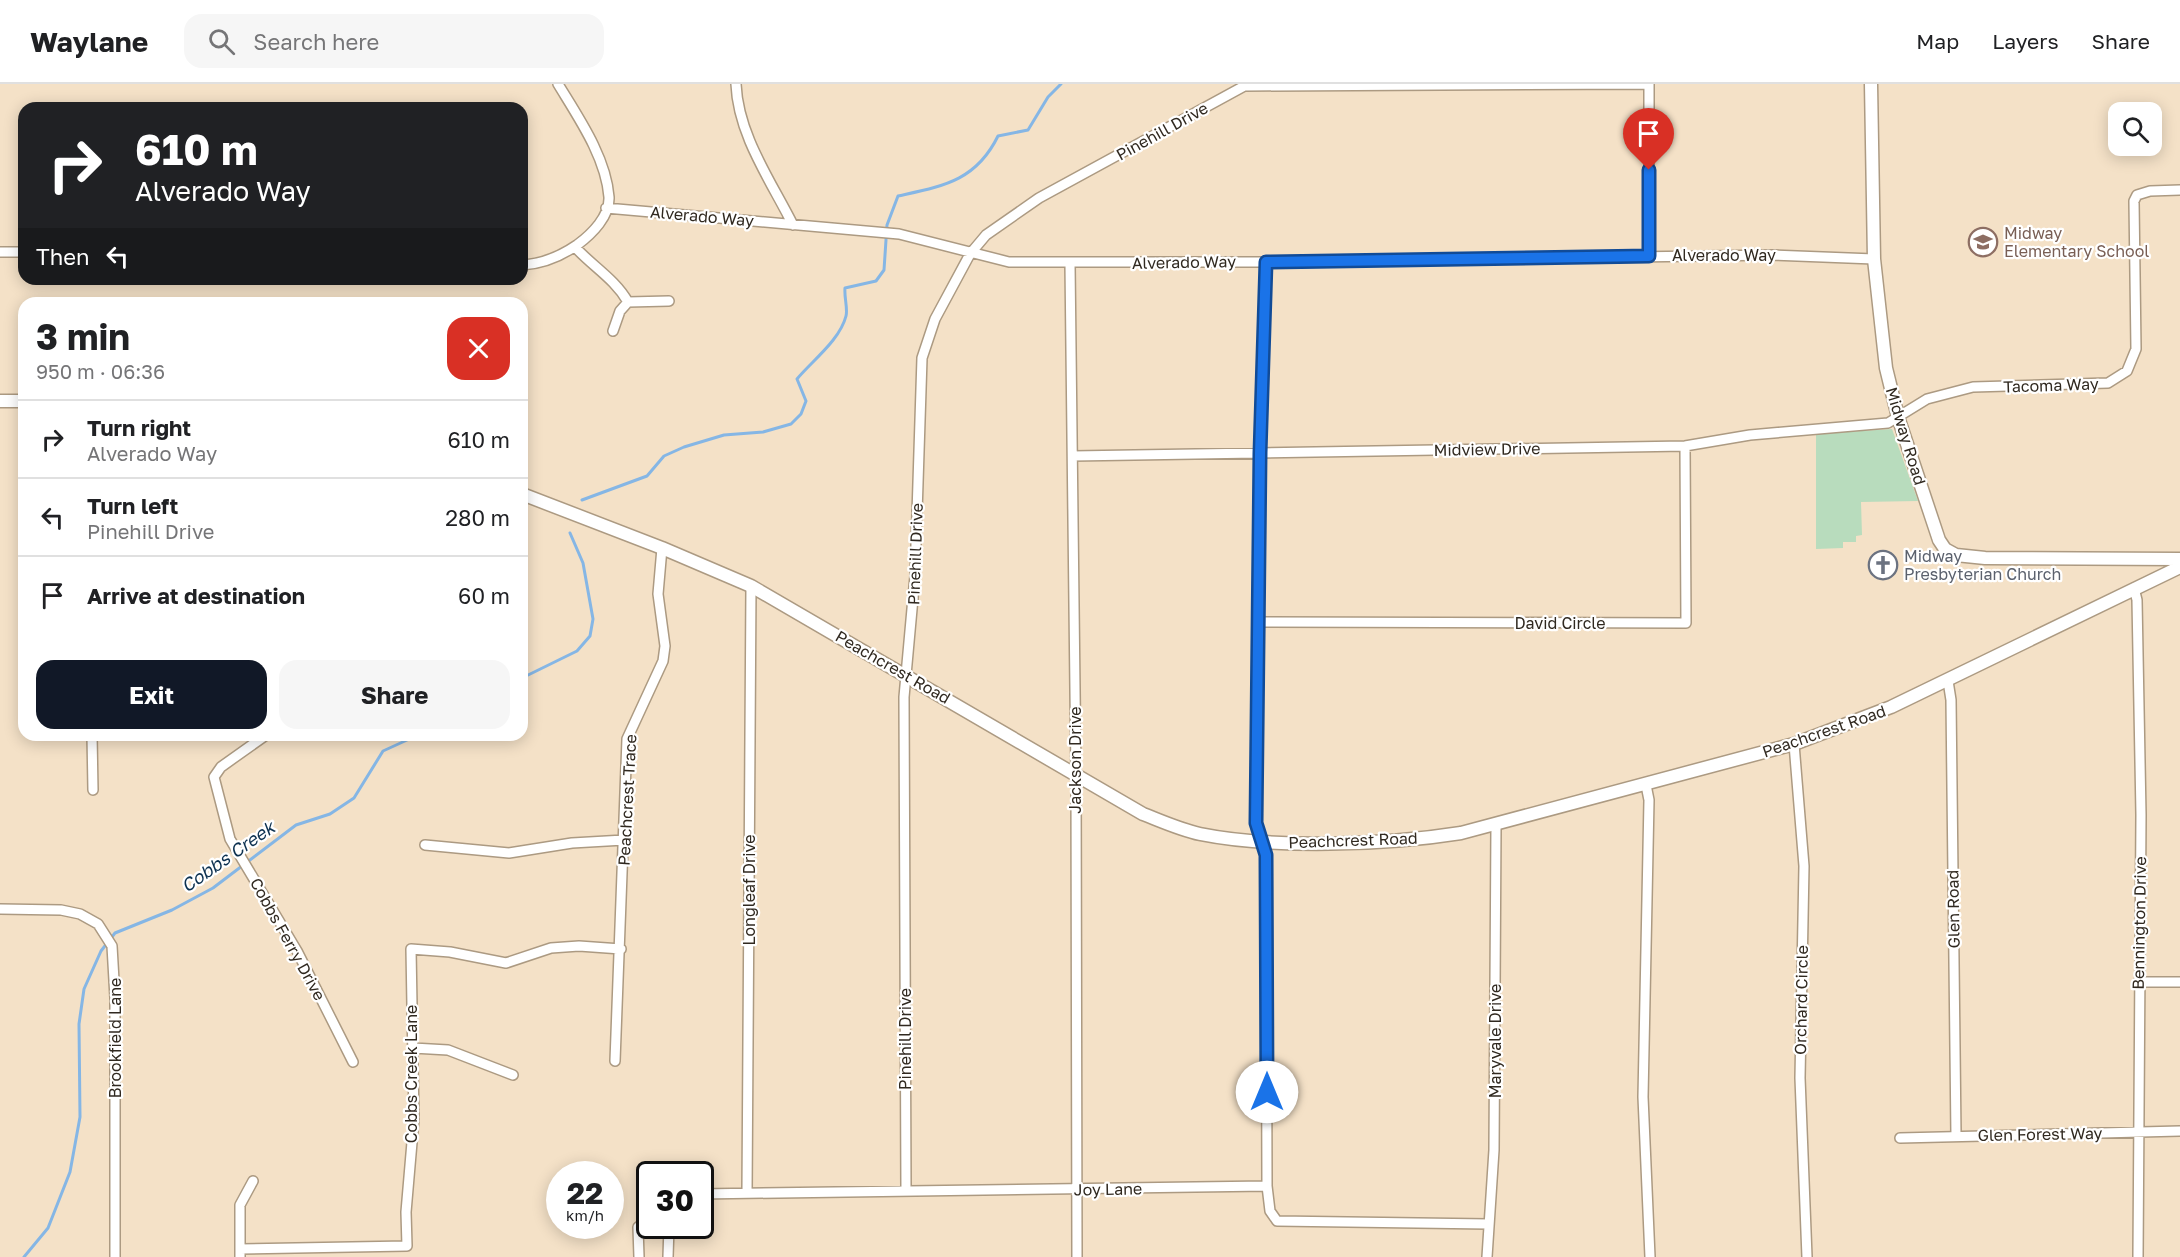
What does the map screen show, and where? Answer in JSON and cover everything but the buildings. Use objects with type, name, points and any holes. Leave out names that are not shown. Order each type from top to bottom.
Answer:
[{"type":"street","points":[[528,264],[554,258],[574,247],[597,228],[609,198],[598,158],[585,130],[558,84]]},
{"type":"street","points":[[736,84],[738,110],[748,136],[793,225]]},
{"type":"street","points":[[1246,85],[1649,84],[1649,256]]},
{"type":"street","name":"Midway Road","points":[[1871,84],[1874,258],[1886,368],[1898,417],[1939,540],[1945,549],[1956,555],[1985,558],[2180,559]]},
{"type":"street","name":"Pinehill Drive","points":[[906,1191],[904,697],[908,675],[915,576],[922,358],[935,319],[970,254],[993,229],[1039,198],[1246,85]]},
{"type":"street","name":"Tacoma Way","points":[[1898,417],[1927,399],[1951,390],[1973,387],[2087,385],[2118,379],[2133,362],[2136,350],[2134,201],[2142,192],[2180,190]]},
{"type":"street","name":"Alverado Way","points":[[606,208],[899,234],[970,254],[1009,262],[1070,264],[1774,255],[1874,258]]},
{"type":"street","points":[[574,247],[590,264],[613,281],[627,302]]},
{"type":"street","points":[[0,252],[18,252]]},
{"type":"street","points":[[1266,262],[1260,453],[1256,823],[1266,855],[1270,1211],[1277,1221],[1488,1224]]},
{"type":"street","name":"Jackson Drive","points":[[1070,264],[1076,775],[1077,1257]]},
{"type":"street","points":[[627,302],[669,301]]},
{"type":"street","points":[[613,331],[620,311],[627,302]]},
{"type":"street","points":[[0,401],[18,401]]},
{"type":"street","name":"Midview Drive","points":[[1073,456],[1685,446],[1750,435],[1888,423],[1898,417]]},
{"type":"street","name":"David Circle","points":[[1258,622],[1686,622],[1685,446]]},
{"type":"street","name":"Peachcrest Road","points":[[528,496],[662,548],[751,586],[908,675],[1122,803],[1163,822],[1197,833],[1262,842],[1435,837],[1496,825],[1794,744],[1891,707],[1948,681],[2180,567]]},
{"type":"street","name":"Peachcrest Trace","points":[[615,1061],[621,949],[627,739],[663,661],[665,646],[658,594],[662,548]]},
{"type":"street","name":"Longleaf Drive","points":[[747,1193],[751,586]]},
{"type":"street","name":"Bennington Drive","points":[[2134,588],[2137,600],[2141,815],[2138,982],[2140,1131],[2138,1257]]},
{"type":"street","name":"Glen Road","points":[[1948,681],[1956,1136]]},
{"type":"street","points":[[92,741],[93,790]]},
{"type":"street","name":"Cobbs Ferry Drive","points":[[257,741],[220,767],[214,777],[230,839],[297,951],[353,1062]]},
{"type":"street","name":"Orchard Circle","points":[[1794,744],[1803,866],[1800,1078],[1807,1257]]},
{"type":"street","points":[[1646,785],[1649,800],[1643,1097],[1650,1257]]},
{"type":"street","name":"Maryvale Drive","points":[[1487,1257],[1494,1150],[1496,825]]},
{"type":"street","points":[[425,845],[509,853],[572,843],[624,840]]},
{"type":"street","name":"Brookfield Lane","points":[[0,909],[61,910],[80,914],[98,924],[112,946],[115,998],[116,1257]]},
{"type":"street","name":"Cobbs Creek Lane","points":[[240,1253],[407,1246],[406,1212],[414,1119],[411,949],[450,952],[506,963],[551,948],[579,945],[621,949]]},
{"type":"street","points":[[2138,982],[2180,982]]},
{"type":"street","points":[[413,1048],[448,1050],[513,1075]]},
{"type":"street","name":"Glen Forest Way","points":[[1900,1138],[2180,1131]]},
{"type":"street","points":[[240,1253],[240,1205],[254,1180]]},
{"type":"street","name":"Joy Lane","points":[[714,1194],[1268,1186]]},
{"type":"street","points":[[638,1239],[639,1257]]},
{"type":"street","points":[[668,1257],[669,1239]]},
{"type":"green space","points":[[1892,429],[1918,501],[1861,502],[1862,535],[1856,536],[1856,542],[1843,542],[1843,548],[1816,549],[1816,434]]},
{"type":"waterway","name":"Cobbs Creek","points":[[582,500],[647,476],[664,456],[684,447],[724,435],[763,432],[791,424],[801,414],[806,401],[797,379],[832,342],[843,325],[846,313],[845,288],[876,281],[884,270],[887,225],[898,196],[930,189],[969,172],[989,151],[998,136],[1028,130],[1048,97],[1061,84]]},
{"type":"waterway","name":"Cobbs Creek","points":[[528,675],[577,651],[590,636],[593,619],[583,563],[570,533]]},
{"type":"waterway","name":"Cobbs Creek","points":[[24,1257],[48,1228],[70,1172],[80,1117],[79,1024],[84,989],[101,951],[115,933],[172,910],[213,888],[296,825],[330,814],[354,798],[383,751],[405,741]]},
{"type":"place","name":"Midway Elementary School","points":[[1983,242]]},
{"type":"place","name":"Midway Presbyterian Church","points":[[1883,565]]},
{"type":"route","points":[[1267,1092],[1266,855],[1256,823],[1260,453],[1266,262],[1649,256],[1649,170]]}]
